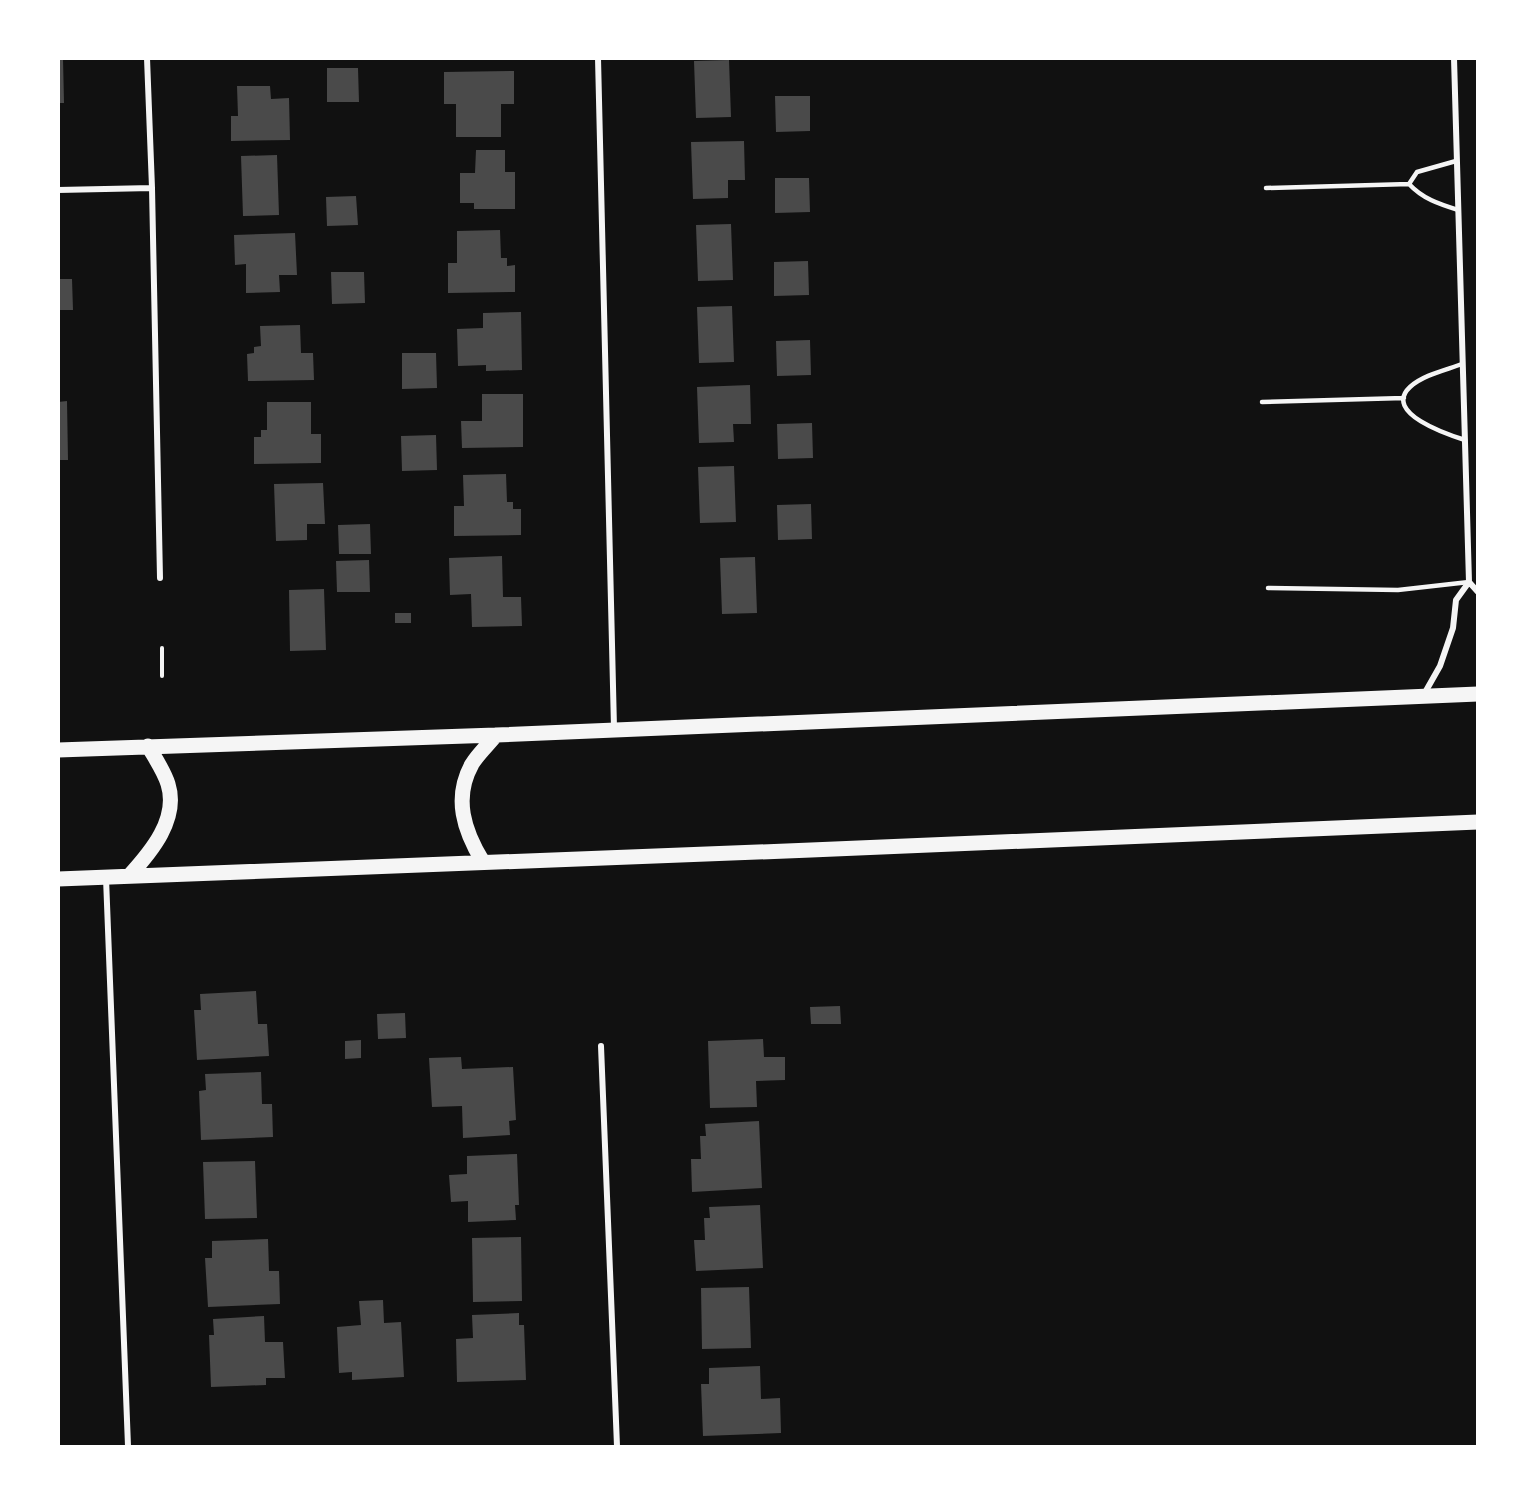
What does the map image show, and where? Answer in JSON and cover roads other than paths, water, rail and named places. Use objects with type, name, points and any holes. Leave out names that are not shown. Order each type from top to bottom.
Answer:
[{"type":"main road","points":[[58,750],[496,735],[1478,694]]},
{"type":"main road","points":[[483,862],[471,843],[461,807],[472,764],[496,735]]},
{"type":"main road","points":[[129,876],[148,856],[158,839],[166,822],[170,802],[168,785],[148,746]]},
{"type":"main road","points":[[58,879],[1478,822]]},
{"type":"street","points":[[147,58],[160,578]]},
{"type":"street","points":[[598,58],[614,729]]},
{"type":"street","points":[[1423,696],[1440,666],[1453,628],[1456,600],[1468,582],[1454,58]]},
{"type":"street","points":[[58,190],[152,188]]},
{"type":"street","points":[[1468,582],[1478,592]]},
{"type":"street","points":[[106,877],[128,1446]]},
{"type":"street","points":[[601,1046],[617,1446]]},
{"type":"lane","points":[[1409,184],[1417,172],[1456,161]]},
{"type":"lane","points":[[1266,188],[1409,184],[1429,201],[1458,210]]},
{"type":"lane","points":[[1462,364],[1417,382],[1408,389],[1404,399],[1407,408],[1416,419],[1464,441]]},
{"type":"lane","points":[[1262,402],[1404,399]]},
{"type":"lane","points":[[1268,588],[1398,590],[1468,582]]}]
